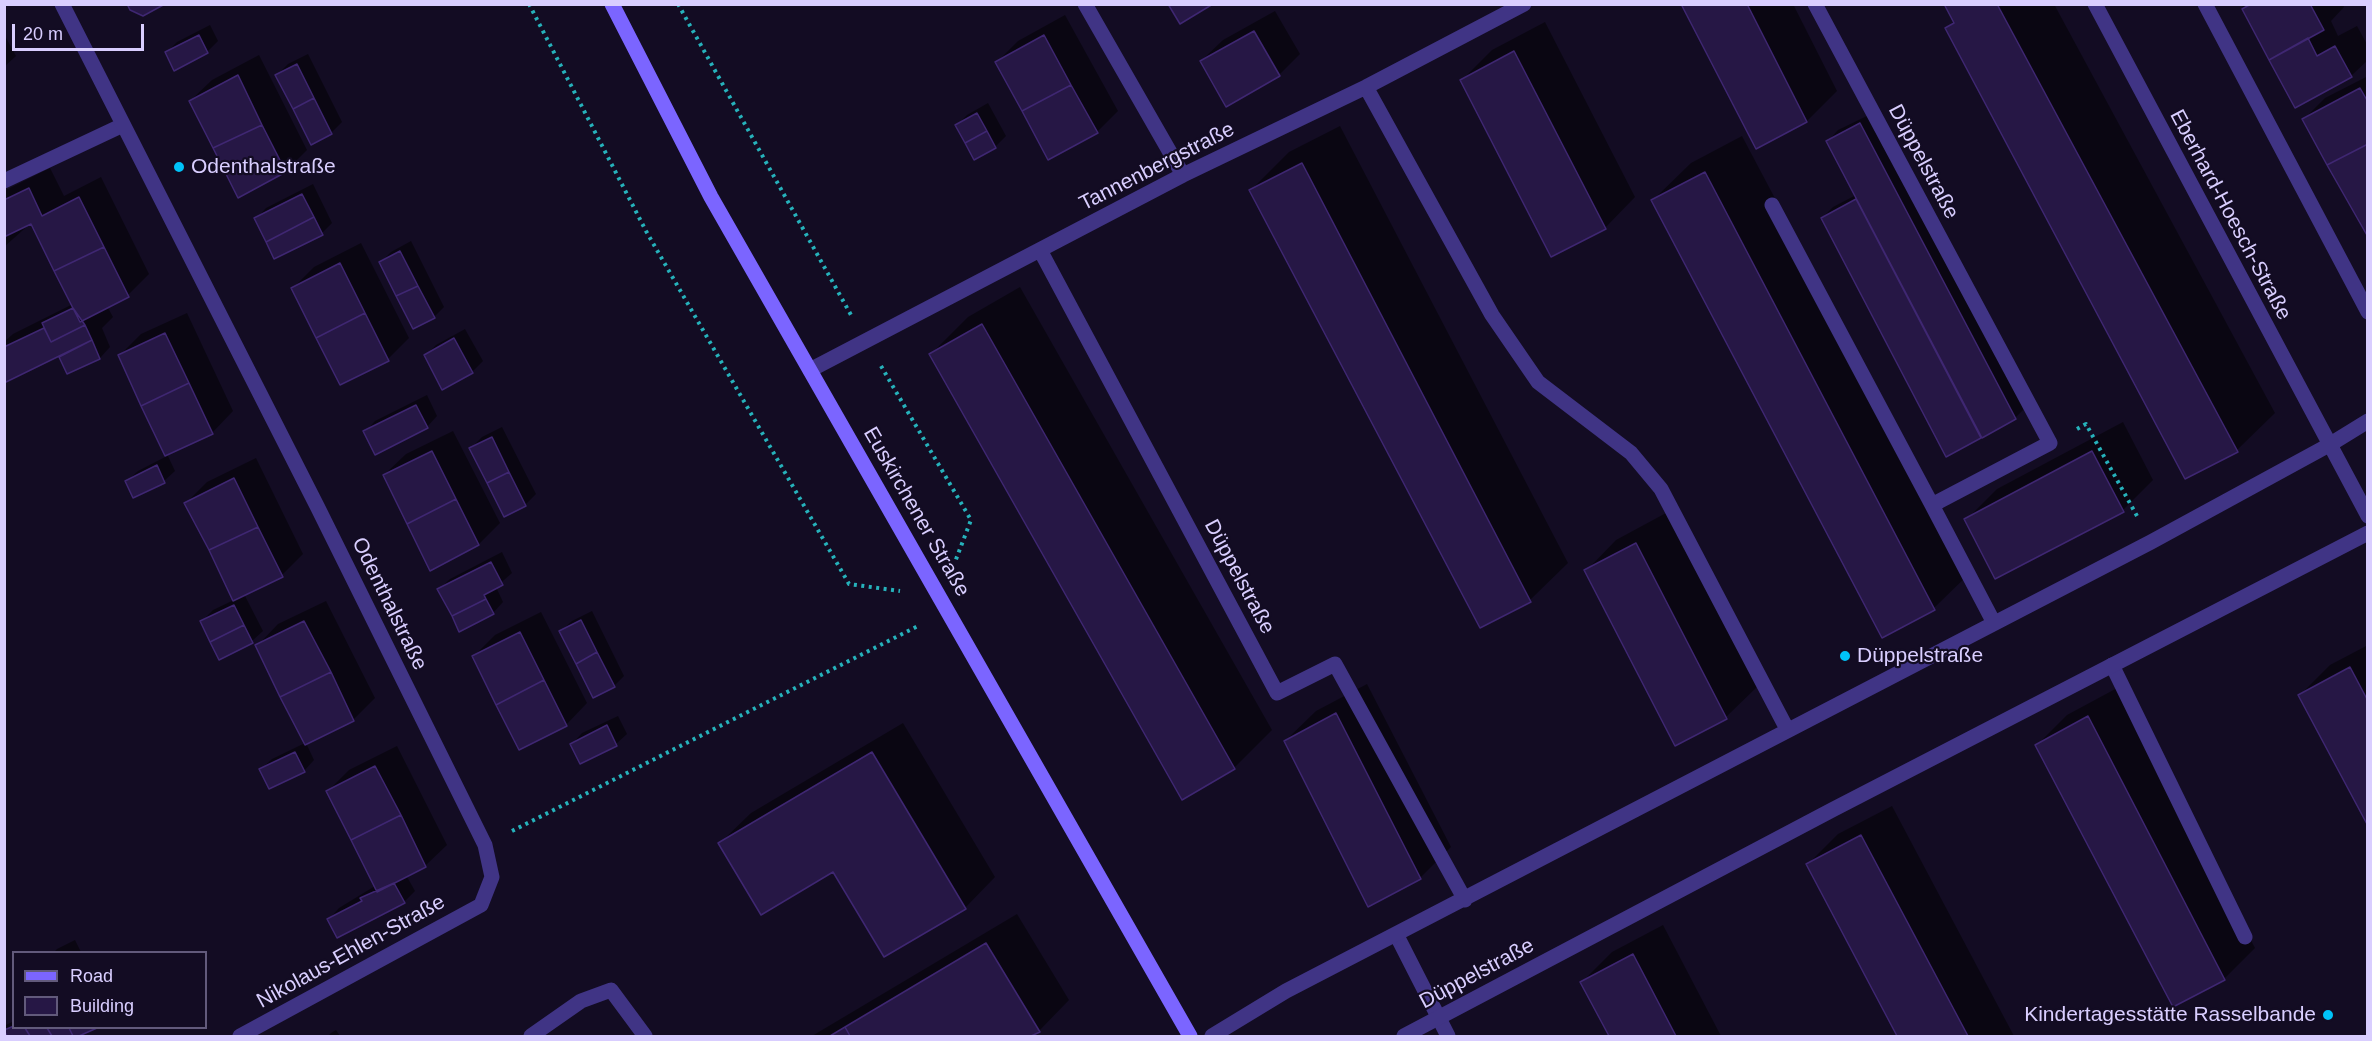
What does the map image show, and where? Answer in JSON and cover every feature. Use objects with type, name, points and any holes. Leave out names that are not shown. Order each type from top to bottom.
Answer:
[{"type":"street","name":"Odenthalstraße","points":[[62,4],[318,507],[485,845],[492,877],[481,905]]},
{"type":"street","name":"Euskirchener Straße","points":[[612,4],[711,197],[1190,1036]]},
{"type":"street","points":[[1085,4],[1183,175]]},
{"type":"street","name":"Tannenbergstraße","points":[[810,370],[1183,175],[1365,87],[1524,4]]},
{"type":"street","name":"Düppelstraße","points":[[1815,4],[2050,443]]},
{"type":"street","name":"Eberhard-Hoesch-Straße","points":[[2095,4],[2367,516]]},
{"type":"street","points":[[2205,4],[2367,312]]},
{"type":"street","points":[[1365,87],[1492,315],[1538,382],[1631,453],[1661,489],[1787,729]]},
{"type":"street","points":[[4,181],[123,125]]},
{"type":"street","points":[[1772,205],[1994,623]]},
{"type":"street","name":"Düppelstraße","points":[[1040,250],[1277,693],[1335,664],[1465,900]]},
{"type":"street","points":[[1212,1036],[1259,1007],[1787,729],[2151,542],[2329,445],[2367,421]]},
{"type":"street","points":[[1932,505],[2050,443]]},
{"type":"street","name":"Düppelstraße","points":[[1404,1036],[2367,533]]},
{"type":"street","points":[[2112,665],[2245,936]]},
{"type":"street","name":"Nikolaus-Ehlen-Straße","points":[[240,1036],[481,905]]},
{"type":"street","points":[[1396,936],[1448,1036]]},
{"type":"street","points":[[531,1036],[581,1001],[611,990],[645,1036]]},
{"type":"path","points":[[529,4],[646,231],[849,584],[945,604]]},
{"type":"path","points":[[485,845],[945,604],[971,520],[866,341],[678,4]]},
{"type":"path","points":[[2050,443],[2086,424],[2151,542]]},
{"type":"building","points":[[127,4],[165,4],[143,16],[130,10]]},
{"type":"building","points":[[1168,4],[1213,4],[1180,24]]},
{"type":"building","points":[[1681,4],[1747,4],[1807,122],[1756,149]]},
{"type":"building","points":[[1944,4],[1997,4],[2238,452],[2185,479],[1945,28],[1954,23]]},
{"type":"building","points":[[2251,4],[2310,4],[2324,30],[2269,60],[2242,9]]},
{"type":"building","points":[[1254,31],[1280,76],[1226,107],[1200,61]]},
{"type":"building","points":[[199,35],[208,53],[174,71],[165,52]]},
{"type":"building","points":[[1044,35],[1071,85],[1022,111],[995,62]]},
{"type":"building","points":[[2308,38],[2317,56],[2335,46],[2352,77],[2295,108],[2269,60]]},
{"type":"building","points":[[1514,51],[1606,229],[1551,257],[1460,80]]},
{"type":"building","points":[[297,64],[314,98],[293,109],[275,75]]},
{"type":"building","points":[[238,75],[262,125],[213,148],[189,101]]},
{"type":"building","points":[[1071,85],[1098,133],[1048,160],[1022,111]]},
{"type":"building","points":[[2360,88],[2368,102],[2368,144],[2327,165],[2302,119]]},
{"type":"building","points":[[314,98],[332,134],[311,145],[293,109]]},
{"type":"building","points":[[977,113],[987,131],[965,143],[955,125]]},
{"type":"building","points":[[1860,123],[2016,419],[1982,438],[1826,141]]},
{"type":"building","points":[[262,125],[286,172],[238,198],[213,148]]},
{"type":"building","points":[[987,131],[996,148],[974,160],[965,143]]},
{"type":"building","points":[[2368,144],[2368,237],[2327,165]]},
{"type":"building","points":[[1302,163],[1531,602],[1480,628],[1249,190]]},
{"type":"building","points":[[1705,172],[1935,610],[1882,638],[1651,200]]},
{"type":"building","points":[[29,188],[42,216],[79,197],[104,247],[54,271],[31,224],[4,237],[4,200]]},
{"type":"building","points":[[302,194],[314,217],[266,242],[254,218]]},
{"type":"building","points":[[1856,199],[1981,438],[1946,457],[1821,218]]},
{"type":"building","points":[[314,217],[323,235],[274,259],[266,242]]},
{"type":"building","points":[[104,247],[129,297],[80,322],[54,271]]},
{"type":"building","points":[[400,251],[418,286],[396,296],[379,262]]},
{"type":"building","points":[[340,263],[365,313],[316,338],[291,288]]},
{"type":"building","points":[[418,286],[435,318],[413,329],[396,296]]},
{"type":"building","points":[[73,308],[85,325],[51,342],[42,323]]},
{"type":"building","points":[[365,313],[389,361],[340,385],[316,338]]},
{"type":"building","points":[[982,324],[1235,769],[1182,800],[929,354]]},
{"type":"building","points":[[85,325],[92,340],[4,383],[4,347],[44,328],[51,342]]},
{"type":"building","points":[[165,333],[189,383],[141,406],[118,355]]},
{"type":"building","points":[[454,338],[473,373],[442,390],[424,355]]},
{"type":"building","points":[[92,340],[100,359],[67,374],[59,357]]},
{"type":"building","points":[[189,383],[213,434],[165,456],[141,406]]},
{"type":"building","points":[[416,405],[428,428],[375,455],[363,431]]},
{"type":"building","points":[[492,437],[509,472],[487,483],[469,448]]},
{"type":"building","points":[[432,451],[456,499],[407,524],[383,475]]},
{"type":"building","points":[[2092,451],[2124,512],[1995,579],[1964,519]]},
{"type":"building","points":[[157,465],[165,483],[133,498],[125,481]]},
{"type":"building","points":[[509,472],[526,506],[504,517],[487,483]]},
{"type":"building","points":[[234,478],[258,527],[209,550],[184,503]]},
{"type":"building","points":[[456,499],[479,545],[430,571],[407,524]]},
{"type":"building","points":[[258,527],[283,577],[233,601],[209,550]]},
{"type":"building","points":[[1636,543],[1727,719],[1675,746],[1584,570]]},
{"type":"building","points":[[491,562],[503,585],[484,595],[486,599],[452,616],[437,589]]},
{"type":"building","points":[[486,599],[494,614],[459,632],[452,616]]},
{"type":"building","points":[[234,605],[244,625],[210,642],[200,621]]},
{"type":"building","points":[[581,620],[597,652],[576,664],[559,631]]},
{"type":"building","points":[[304,621],[331,672],[280,697],[255,645]]},
{"type":"building","points":[[244,625],[253,643],[219,660],[210,642]]},
{"type":"building","points":[[520,632],[544,680],[496,705],[472,656]]},
{"type":"building","points":[[597,652],[615,687],[593,698],[576,664]]},
{"type":"building","points":[[2350,667],[2368,701],[2368,826],[2298,695]]},
{"type":"building","points":[[331,672],[354,721],[305,745],[280,697]]},
{"type":"building","points":[[544,680],[567,726],[519,750],[496,705]]},
{"type":"building","points":[[1336,713],[1421,879],[1368,907],[1284,741]]},
{"type":"building","points":[[2088,716],[2225,980],[2173,1007],[2035,745]]},
{"type":"building","points":[[607,725],[617,746],[580,764],[570,744]]},
{"type":"building","points":[[295,752],[305,772],[269,789],[259,769]]},
{"type":"building","points":[[872,752],[966,909],[884,957],[833,872],[761,915],[718,843]]},
{"type":"building","points":[[375,766],[401,815],[351,840],[326,791]]},
{"type":"building","points":[[401,815],[426,867],[377,892],[351,840]]},
{"type":"building","points":[[1861,835],[1968,1036],[1897,1036],[1806,864]]},
{"type":"building","points":[[394,883],[405,903],[337,938],[327,919],[362,901],[360,898]]},
{"type":"building","points":[[986,943],[1040,1032],[1031,1036],[850,1036],[845,1027]]},
{"type":"building","points":[[1633,954],[1676,1036],[1609,1036],[1580,982]]},
{"type":"building","points":[[12,1027],[12,1029],[26,1029],[30,1036],[7,1036],[4,1030]]},
{"type":"building","points":[[845,1027],[850,1036],[830,1036]]},
{"type":"building","points":[[26,1029],[48,1029],[52,1036],[30,1036]]},
{"type":"building","points":[[48,1029],[70,1029],[73,1036],[52,1036]]},
{"type":"building","points":[[70,1029],[95,1029],[79,1036],[73,1036]]},
{"type":"place","name":"Odenthalstraße","points":[[179,167]]},
{"type":"place","name":"Düppelstraße","points":[[1845,656]]},
{"type":"place","name":"Kindertagesstätte Rasselbande","points":[[2328,1015]]}]
